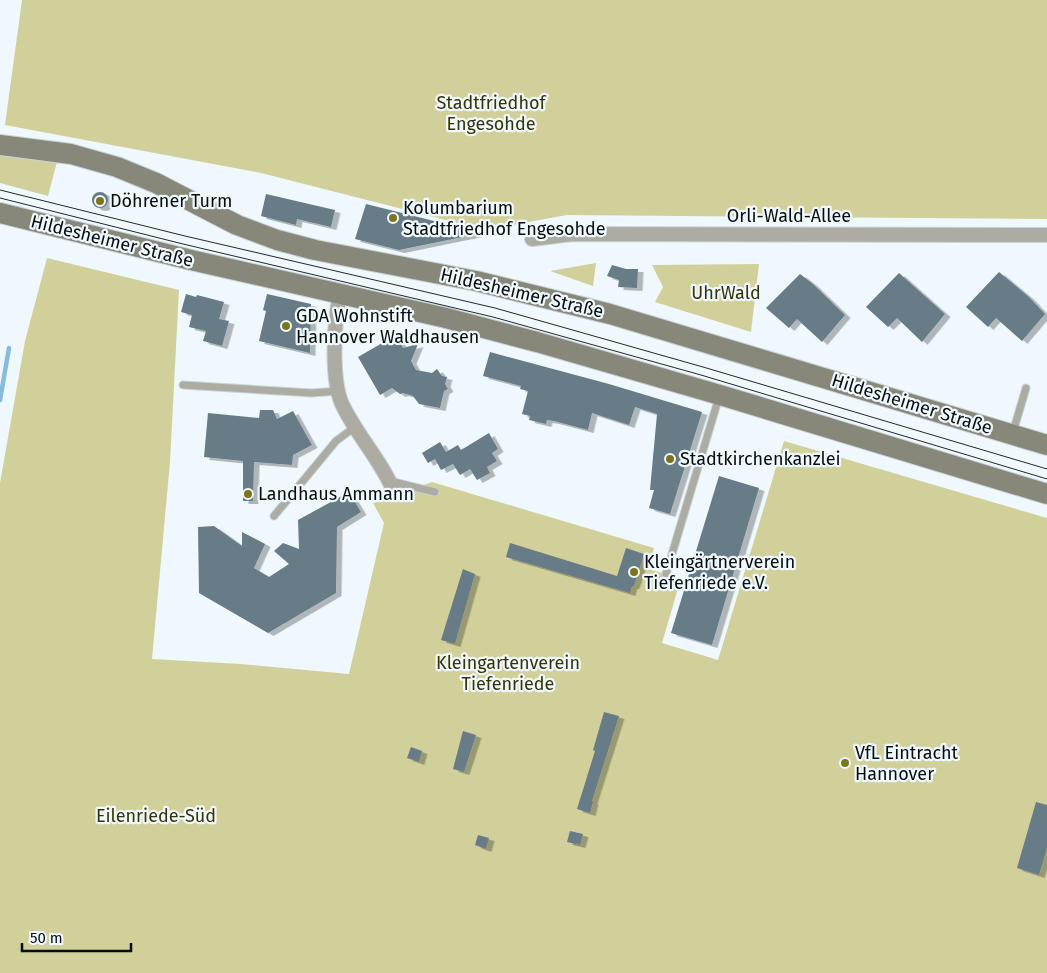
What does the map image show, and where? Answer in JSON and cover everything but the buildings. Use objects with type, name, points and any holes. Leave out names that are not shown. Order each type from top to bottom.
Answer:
[{"type":"main road","name":"Hildesheimer Straße","points":[[0,145],[71,154],[117,167],[156,183],[237,225],[277,240],[315,250],[476,281],[610,314],[1047,445]]},
{"type":"main road","name":"Hildesheimer Straße","points":[[0,213],[89,236],[446,318],[528,340],[720,395],[1047,494]]},
{"type":"street","name":"Orli-Wald-Allee","points":[[532,239],[572,234],[1047,235]]},
{"type":"street","points":[[340,294],[336,329],[338,391],[343,407],[389,481],[395,494]]},
{"type":"lane","points":[[182,385],[312,393],[338,391]]},
{"type":"lane","points":[[1012,434],[1026,388]]},
{"type":"lane","points":[[666,574],[720,395]]},
{"type":"lane","points":[[274,516],[336,441],[355,426]]},
{"type":"lane","points":[[389,481],[435,492]]},
{"type":"green space","name":"Stadtfriedhof Engesohde","points":[[22,0],[1047,0],[1047,219],[567,215],[485,230],[261,173],[5,125]]},
{"type":"green space","points":[[0,152],[58,158],[48,196],[0,183]]},
{"type":"green space","points":[[47,258],[179,290],[170,462],[152,659],[241,664],[349,674],[384,523],[373,503],[432,482],[654,548],[648,569],[681,578],[662,643],[718,660],[784,441],[1047,518],[1047,973],[0,973],[0,483],[25,341]]},
{"type":"green space","points":[[596,263],[593,286],[550,271]]},
{"type":"green space","name":"UhrWald","points":[[759,264],[751,332],[655,302],[663,287],[652,265]]},
{"type":"waterway","points":[[0,400],[9,348]]},
{"type":"tram line","points":[[0,190],[185,236],[495,308],[703,367],[1047,469]]},
{"type":"tram line","points":[[0,198],[183,244],[493,317],[701,375],[1047,479]]},
{"type":"place","name":"Döhrener Turm","points":[[100,201]]},
{"type":"place","name":"Kolumbarium Stadtfriedhof Engesohde","points":[[393,218]]},
{"type":"place","name":"GDA Wohnstift Hannover Waldhausen","points":[[286,326]]},
{"type":"place","name":"Stadtkirchenkanzlei","points":[[670,459]]},
{"type":"place","name":"Landhaus Ammann","points":[[248,494]]},
{"type":"place","name":"Kleingärtnerverein Tiefenriede e.V.","points":[[634,572]]},
{"type":"place","name":"VfL Eintracht Hannover","points":[[845,763]]},
{"type":"park label","name":"Kleingartenverein Tiefenriede","points":[[508,673]]},
{"type":"park label","name":"Eilenriede-Süd","points":[[156,816]]}]
